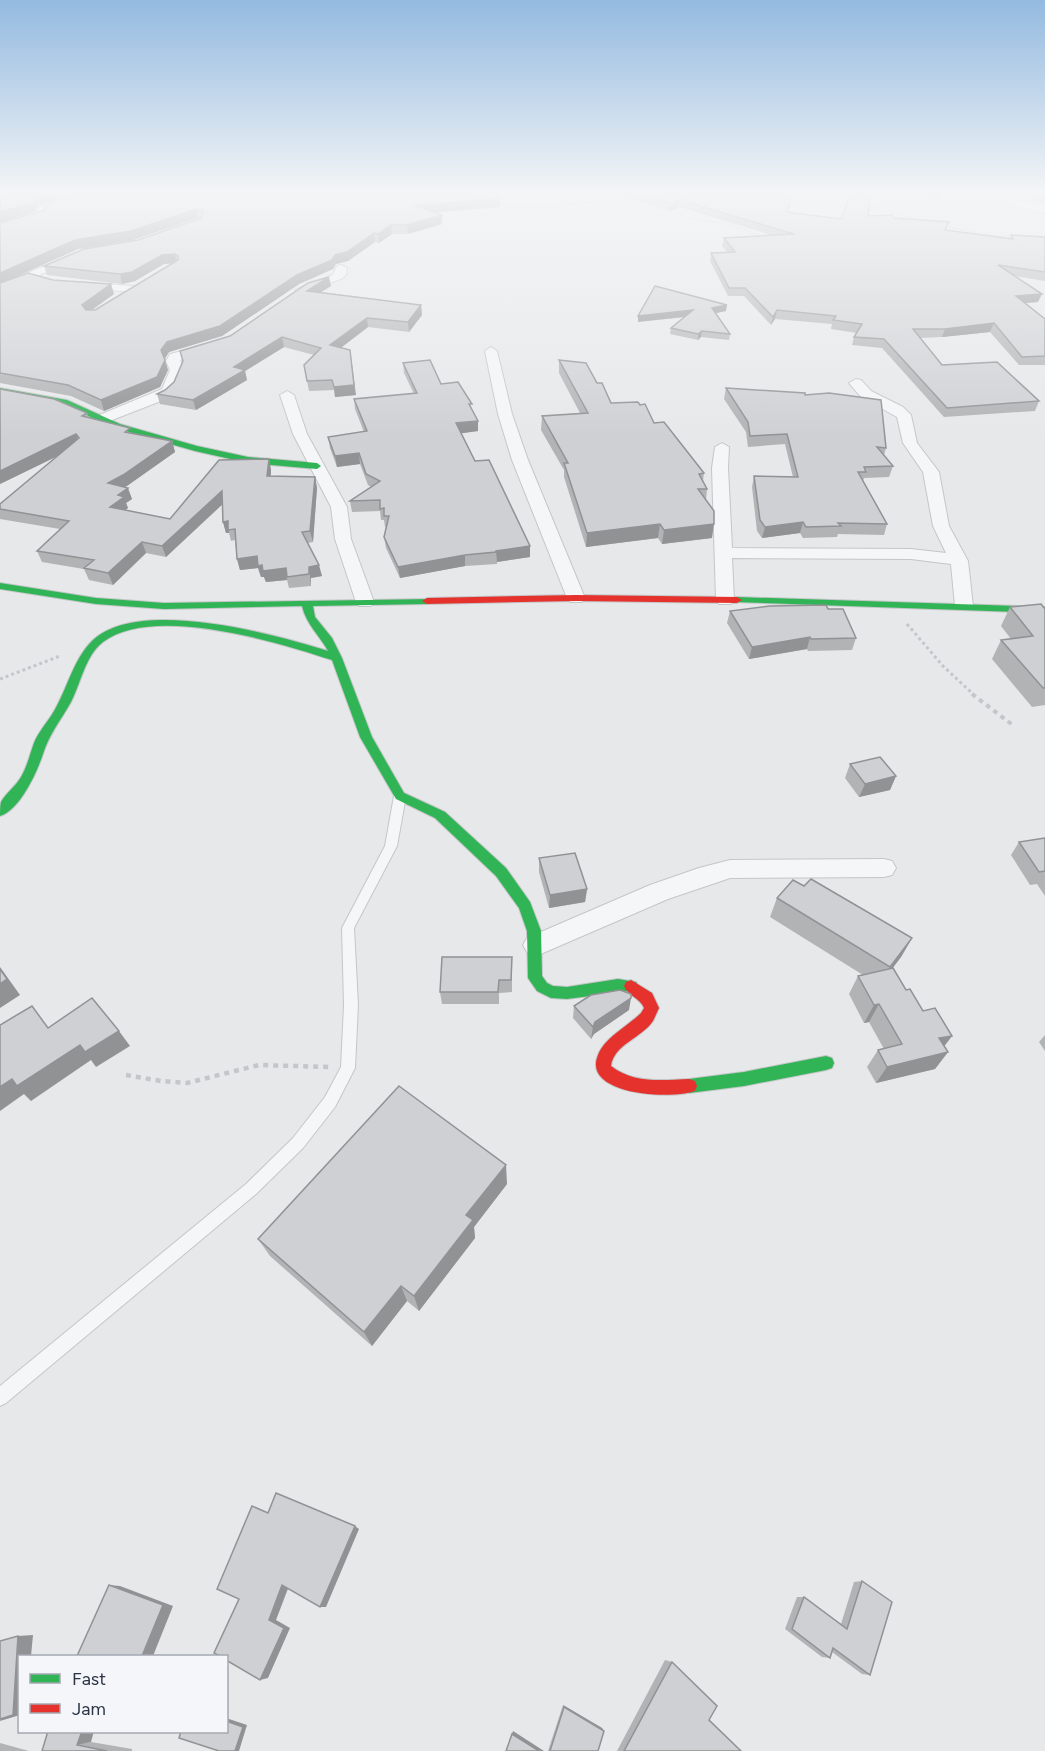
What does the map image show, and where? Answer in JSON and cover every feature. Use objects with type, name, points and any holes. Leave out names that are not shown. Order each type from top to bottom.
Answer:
[{"type":"street","points":[[0,289],[33,275]]},
{"type":"street","points":[[286,300],[304,288],[340,275]]},
{"type":"street","points":[[30,276],[49,282]]},
{"type":"street","points":[[117,300],[146,282]]},
{"type":"street","points":[[63,285],[132,289]]},
{"type":"street","points":[[102,419],[161,396],[168,391],[177,370],[173,361],[175,357],[227,341]]},
{"type":"street","points":[[491,351],[505,414],[520,460],[576,598]]},
{"type":"street","points":[[856,383],[867,396],[887,404],[904,415],[910,443],[931,472],[941,526],[959,561],[964,606]]},
{"type":"street","points":[[0,390],[64,402],[151,437],[195,448],[248,460],[317,466]]},
{"type":"street","points":[[288,395],[300,434],[339,507],[343,539],[365,602]]},
{"type":"street","points":[[722,447],[720,468],[725,600]]},
{"type":"street","points":[[724,553],[911,554],[932,555],[959,561]]},
{"type":"street","points":[[0,586],[96,601],[164,606],[576,598],[892,604],[1045,610]]},
{"type":"street","points":[[307,604],[310,617],[327,638],[337,658],[366,737],[400,796],[440,815],[501,872],[531,918],[536,945],[534,978],[542,987],[551,992],[567,993],[625,985],[643,993],[649,1001],[650,1014],[646,1021],[603,1054],[603,1070],[611,1080],[619,1084],[654,1088],[692,1086],[747,1079],[826,1064]]},
{"type":"street","points":[[0,811],[20,789],[32,770],[42,739],[67,700],[90,650],[106,635],[141,624],[175,624],[221,629],[308,647],[337,658]]},
{"type":"street","points":[[536,945],[649,896],[699,877],[730,869],[884,868]]},
{"type":"lane","points":[[0,1397],[251,1189],[298,1143],[330,1102],[348,1068],[351,1005],[348,928],[391,846],[400,796]]},
{"type":"path","points":[[892,604],[930,652],[978,699],[1014,726]]},
{"type":"path","points":[[0,679],[49,659],[90,650]]},
{"type":"path","points":[[126,1076],[173,1083],[195,1082],[237,1069],[280,1063],[348,1068]]},
{"type":"building","points":[[23,275],[34,275],[53,280],[111,284],[82,305],[86,310],[95,310],[154,275],[298,275],[220,326],[167,342],[161,350],[165,360],[157,377],[101,400],[68,385],[0,373],[0,283]]},
{"type":"building","points":[[722,275],[1013,275],[1042,294],[1016,296],[1045,319],[1045,356],[1022,357],[994,323],[945,329],[913,329],[942,365],[997,362],[1039,401],[947,408],[884,339],[854,337],[862,324],[833,320],[836,316],[777,310],[773,317],[745,288],[729,288]]},
{"type":"building","points":[[329,277],[307,291],[421,305],[408,322],[367,318],[330,345],[350,350],[354,385],[334,387],[332,380],[307,381],[304,365],[321,348],[282,337],[234,367],[245,370],[193,400],[157,394],[174,382],[183,361],[180,351],[230,336],[308,283]]},
{"type":"building","points":[[655,286],[727,305],[712,308],[730,334],[702,331],[698,334],[671,328],[693,310],[638,316]]},
{"type":"building","points":[[430,360],[441,384],[458,382],[472,404],[469,404],[478,421],[456,423],[475,461],[489,460],[530,546],[398,567],[384,537],[389,516],[384,516],[384,508],[380,509],[380,500],[350,501],[380,481],[366,474],[359,453],[335,456],[328,437],[367,431],[354,399],[417,393],[403,363]]},
{"type":"building","points":[[559,360],[586,363],[597,383],[602,383],[611,403],[645,404],[654,423],[664,422],[704,473],[699,474],[707,489],[698,489],[714,511],[714,524],[664,530],[660,524],[587,533],[564,463],[568,463],[542,416],[588,413]]},
{"type":"building","points":[[726,388],[805,393],[805,395],[829,393],[881,400],[886,448],[877,447],[893,466],[864,467],[866,472],[858,472],[887,524],[838,523],[841,526],[806,527],[803,522],[765,527],[760,520],[754,476],[798,477],[787,434],[750,436],[748,422]]},
{"type":"building","points":[[0,389],[54,399],[87,413],[82,416],[130,428],[125,432],[172,441],[108,483],[128,488],[118,495],[124,497],[110,507],[170,519],[219,460],[269,459],[267,476],[315,477],[310,531],[302,532],[319,565],[309,567],[309,574],[287,577],[286,568],[263,571],[262,565],[258,566],[257,556],[237,559],[235,529],[228,530],[228,521],[223,522],[222,491],[162,546],[142,542],[108,573],[84,568],[94,560],[37,551],[69,521],[0,509],[0,504],[79,438],[76,434],[0,471]]},
{"type":"building","points":[[1041,604],[1045,609],[1045,688],[1001,640],[1033,636],[1010,607]]},
{"type":"building","points":[[826,605],[828,609],[843,609],[856,638],[811,639],[810,637],[752,647],[730,611],[770,606]]},
{"type":"building","points":[[880,757],[896,776],[865,784],[850,764]]},
{"type":"building","points":[[1045,838],[1045,871],[1039,872],[1019,842]]},
{"type":"building","points":[[575,853],[587,889],[550,895],[539,858]]},
{"type":"building","points":[[811,879],[912,938],[890,967],[777,898],[793,880],[804,886]]},
{"type":"building","points":[[442,957],[512,957],[511,980],[499,980],[498,992],[440,992]]},
{"type":"building","points":[[893,968],[906,990],[910,989],[923,1011],[935,1008],[952,1036],[939,1038],[948,1052],[887,1067],[878,1050],[902,1044],[879,1004],[874,1005],[858,976]]},
{"type":"building","points":[[0,969],[7,979],[0,984]]},
{"type":"building","points":[[620,990],[631,994],[631,998],[595,1022],[593,1027],[574,1006],[591,995]]},
{"type":"building","points":[[92,998],[119,1031],[85,1052],[80,1045],[17,1086],[12,1079],[0,1087],[0,1025],[32,1006],[48,1028]]},
{"type":"building","points":[[399,1086],[506,1165],[466,1215],[473,1220],[414,1296],[401,1286],[364,1332],[258,1239]]},
{"type":"building","points":[[276,1493],[355,1526],[320,1607],[282,1585],[269,1620],[284,1628],[260,1680],[228,1661],[228,1655],[214,1653],[239,1599],[217,1589],[252,1506],[268,1513]]},
{"type":"building","points":[[862,1581],[892,1602],[870,1675],[833,1648],[830,1658],[792,1629],[804,1597],[847,1629]]},
{"type":"building","points":[[109,1585],[163,1605],[142,1655],[77,1655]]},
{"type":"building","points":[[18,1636],[13,1715],[0,1719],[0,1641]]},
{"type":"building","points":[[672,1662],[717,1706],[709,1720],[741,1751],[624,1751]]},
{"type":"building","points":[[564,1707],[604,1731],[598,1751],[550,1751]]},
{"type":"building","points":[[228,1722],[243,1727],[235,1751],[219,1751],[179,1738],[180,1733],[228,1733]]},
{"type":"building","points":[[47,1733],[81,1733],[77,1745],[107,1751],[42,1751]]},
{"type":"building","points":[[512,1734],[539,1751],[506,1751]]},
{"type":"traffic: fast","points":[[0,390],[64,402],[117,426],[195,448],[248,460],[317,466]]},
{"type":"traffic: fast","points":[[0,586],[96,601],[164,606],[427,601]]},
{"type":"traffic: fast","points":[[737,600],[1045,610]]},
{"type":"traffic: fast","points":[[307,604],[310,617],[327,638],[337,658],[366,737],[400,796],[440,815],[501,872],[525,906],[534,931],[535,978],[542,987],[551,992],[567,993],[618,985],[631,986]]},
{"type":"traffic: fast","points":[[0,811],[17,793],[27,777],[45,733],[65,703],[88,653],[99,640],[120,629],[148,623],[181,623],[216,627],[285,642],[337,658]]},
{"type":"traffic: fast","points":[[689,1086],[744,1079],[826,1063]]},
{"type":"traffic: jam","points":[[427,601],[576,598],[737,600]]},
{"type":"traffic: jam","points":[[631,986],[647,997],[651,1008],[647,1017],[613,1046],[604,1057],[603,1069],[622,1082],[643,1087],[689,1086]]}]
